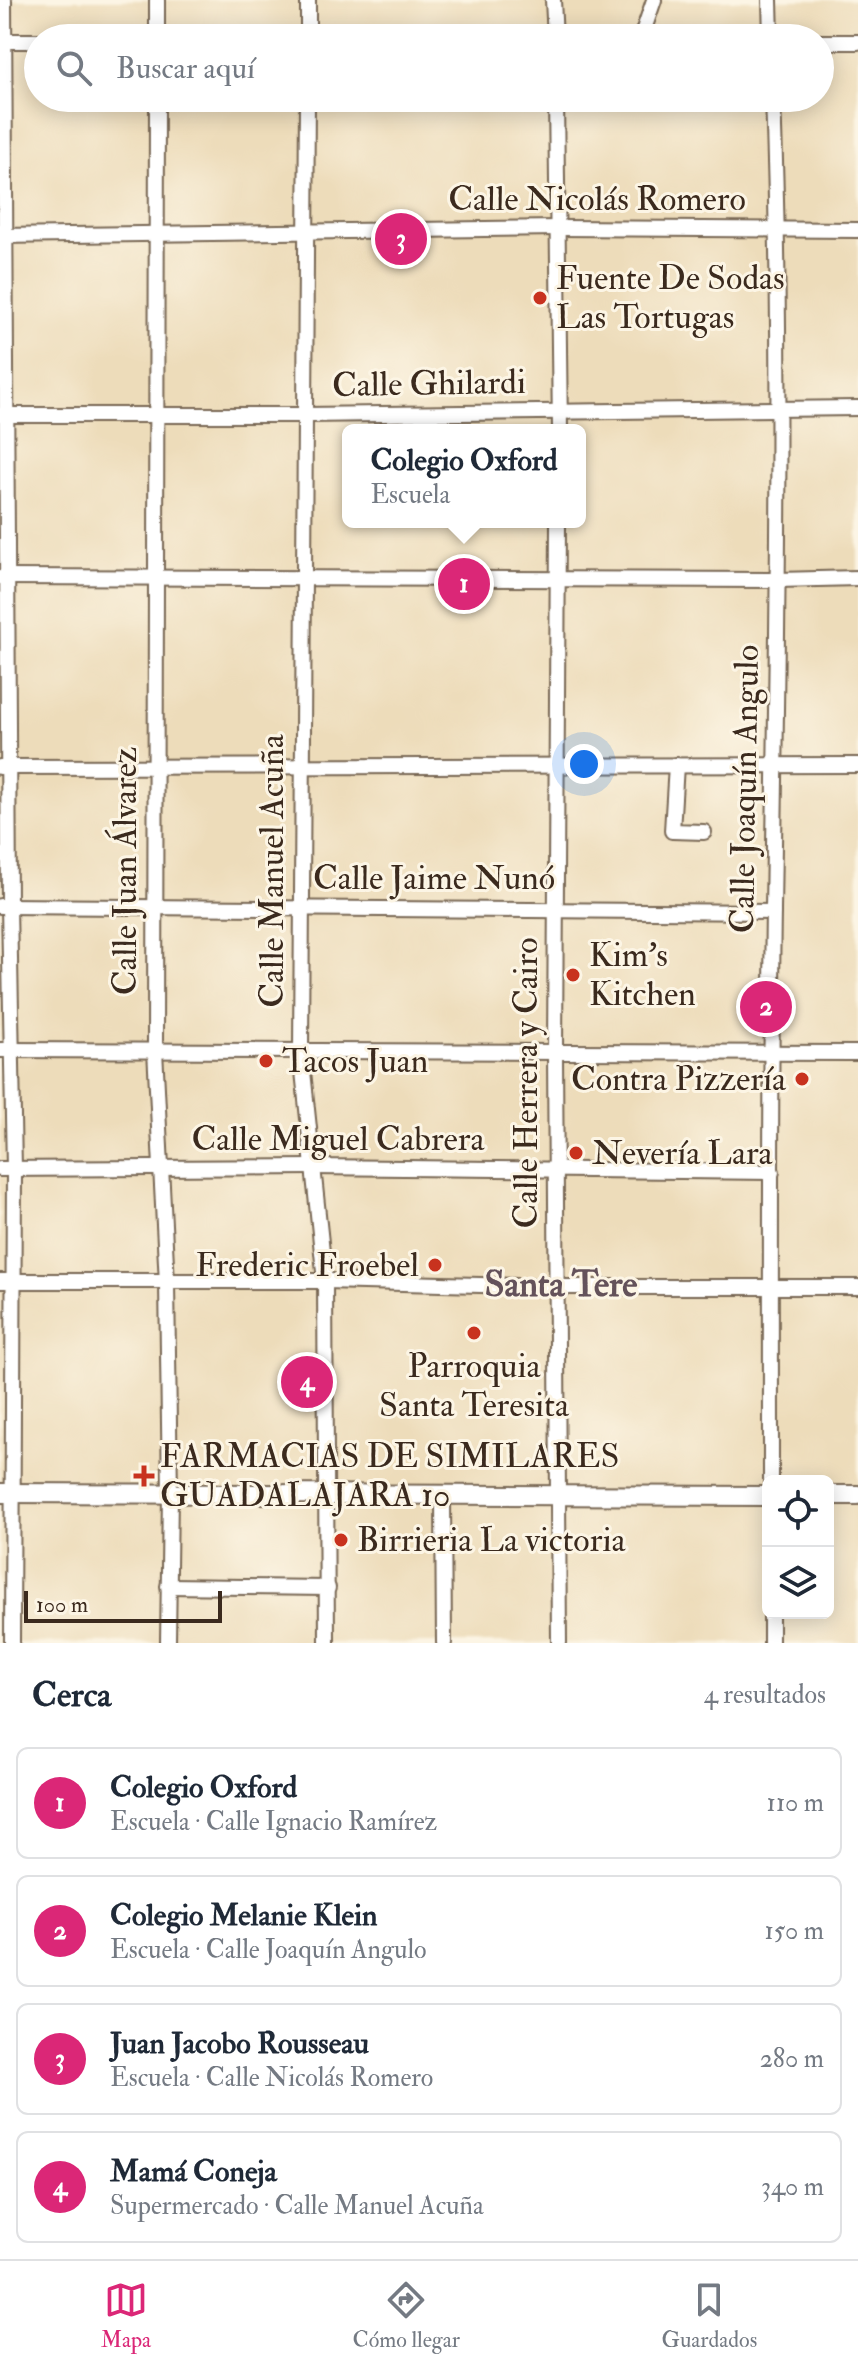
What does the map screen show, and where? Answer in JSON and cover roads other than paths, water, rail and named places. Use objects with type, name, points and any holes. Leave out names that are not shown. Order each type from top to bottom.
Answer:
[{"type":"street","points":[[4,0],[6,1493],[12,1643]]},
{"type":"street","points":[[157,0],[157,24]]},
{"type":"street","points":[[308,0],[308,24]]},
{"type":"street","points":[[553,0],[554,24]]},
{"type":"street","points":[[646,24],[654,0]]},
{"type":"street","points":[[770,0],[771,24]]},
{"type":"street","points":[[2,41],[24,41]]},
{"type":"street","points":[[834,42],[858,42]]},
{"type":"street","name":"Calle Juan Álvarez","points":[[157,112],[155,1050],[167,1283],[170,1494],[168,1643]]},
{"type":"street","name":"Calle Manuel Acuña","points":[[307,112],[301,1052],[325,1281],[327,1643]]},
{"type":"street","points":[[556,112],[560,424]]},
{"type":"street","name":"Calle Joaquín Angulo","points":[[771,1475],[773,912],[778,580],[778,228],[774,112]]},
{"type":"street","name":"Calle Nicolás Romero","points":[[3,236],[560,228],[858,230]]},
{"type":"street","name":"Calle Ghilardi","points":[[3,415],[305,415],[858,408]]},
{"type":"street","name":"Calle Herrera y Cairo","points":[[558,528],[555,1171],[559,1643]]},
{"type":"street","points":[[4,577],[858,578]]},
{"type":"street","points":[[676,765],[672,831],[704,832]]},
{"type":"street","points":[[4,767],[858,765]]},
{"type":"street","name":"Calle Jaime Nunó","points":[[4,906],[773,912]]},
{"type":"street","points":[[6,1050],[858,1053]]},
{"type":"street","name":"Calle Miguel Cabrera","points":[[7,1169],[313,1167],[772,1172]]},
{"type":"street","points":[[7,1282],[325,1281],[556,1287],[858,1287]]},
{"type":"street","points":[[6,1493],[762,1496]]},
{"type":"street","points":[[443,1495],[444,1643]]},
{"type":"street","points":[[834,1495],[858,1495]]},
{"type":"street","points":[[168,1586],[328,1588]]},
{"type":"street","points":[[771,1619],[771,1643]]},
{"type":"place","name":"Juan Jacobo Rousseau","points":[[401,239]]},
{"type":"place","name":"Fuente De Sodas Las Tortugas","points":[[540,298]]},
{"type":"place","name":"Colegio Oxford","points":[[464,584]]},
{"type":"place","name":"Kim's Kitchen","points":[[573,975]]},
{"type":"place","name":"Colegio Melanie Klein","points":[[766,1007]]},
{"type":"place","name":"Tacos Juan","points":[[266,1061]]},
{"type":"place","name":"Contra Pizzería","points":[[802,1079]]},
{"type":"place","name":"Nevería Lara","points":[[576,1153]]},
{"type":"place","name":"Frederic Froebel","points":[[435,1265]]},
{"type":"place","name":"Parroquia Santa Teresita","points":[[474,1333]]},
{"type":"place","name":"Mamá Coneja","points":[[307,1382]]},
{"type":"place","name":"FARMACIAS DE SIMILARES GUADALAJARA 10","points":[[144,1476]]},
{"type":"place","name":"Birrieria La victoria","points":[[341,1540]]},
{"type":"district","name":"Santa Tere","points":[[561,1284]]}]
